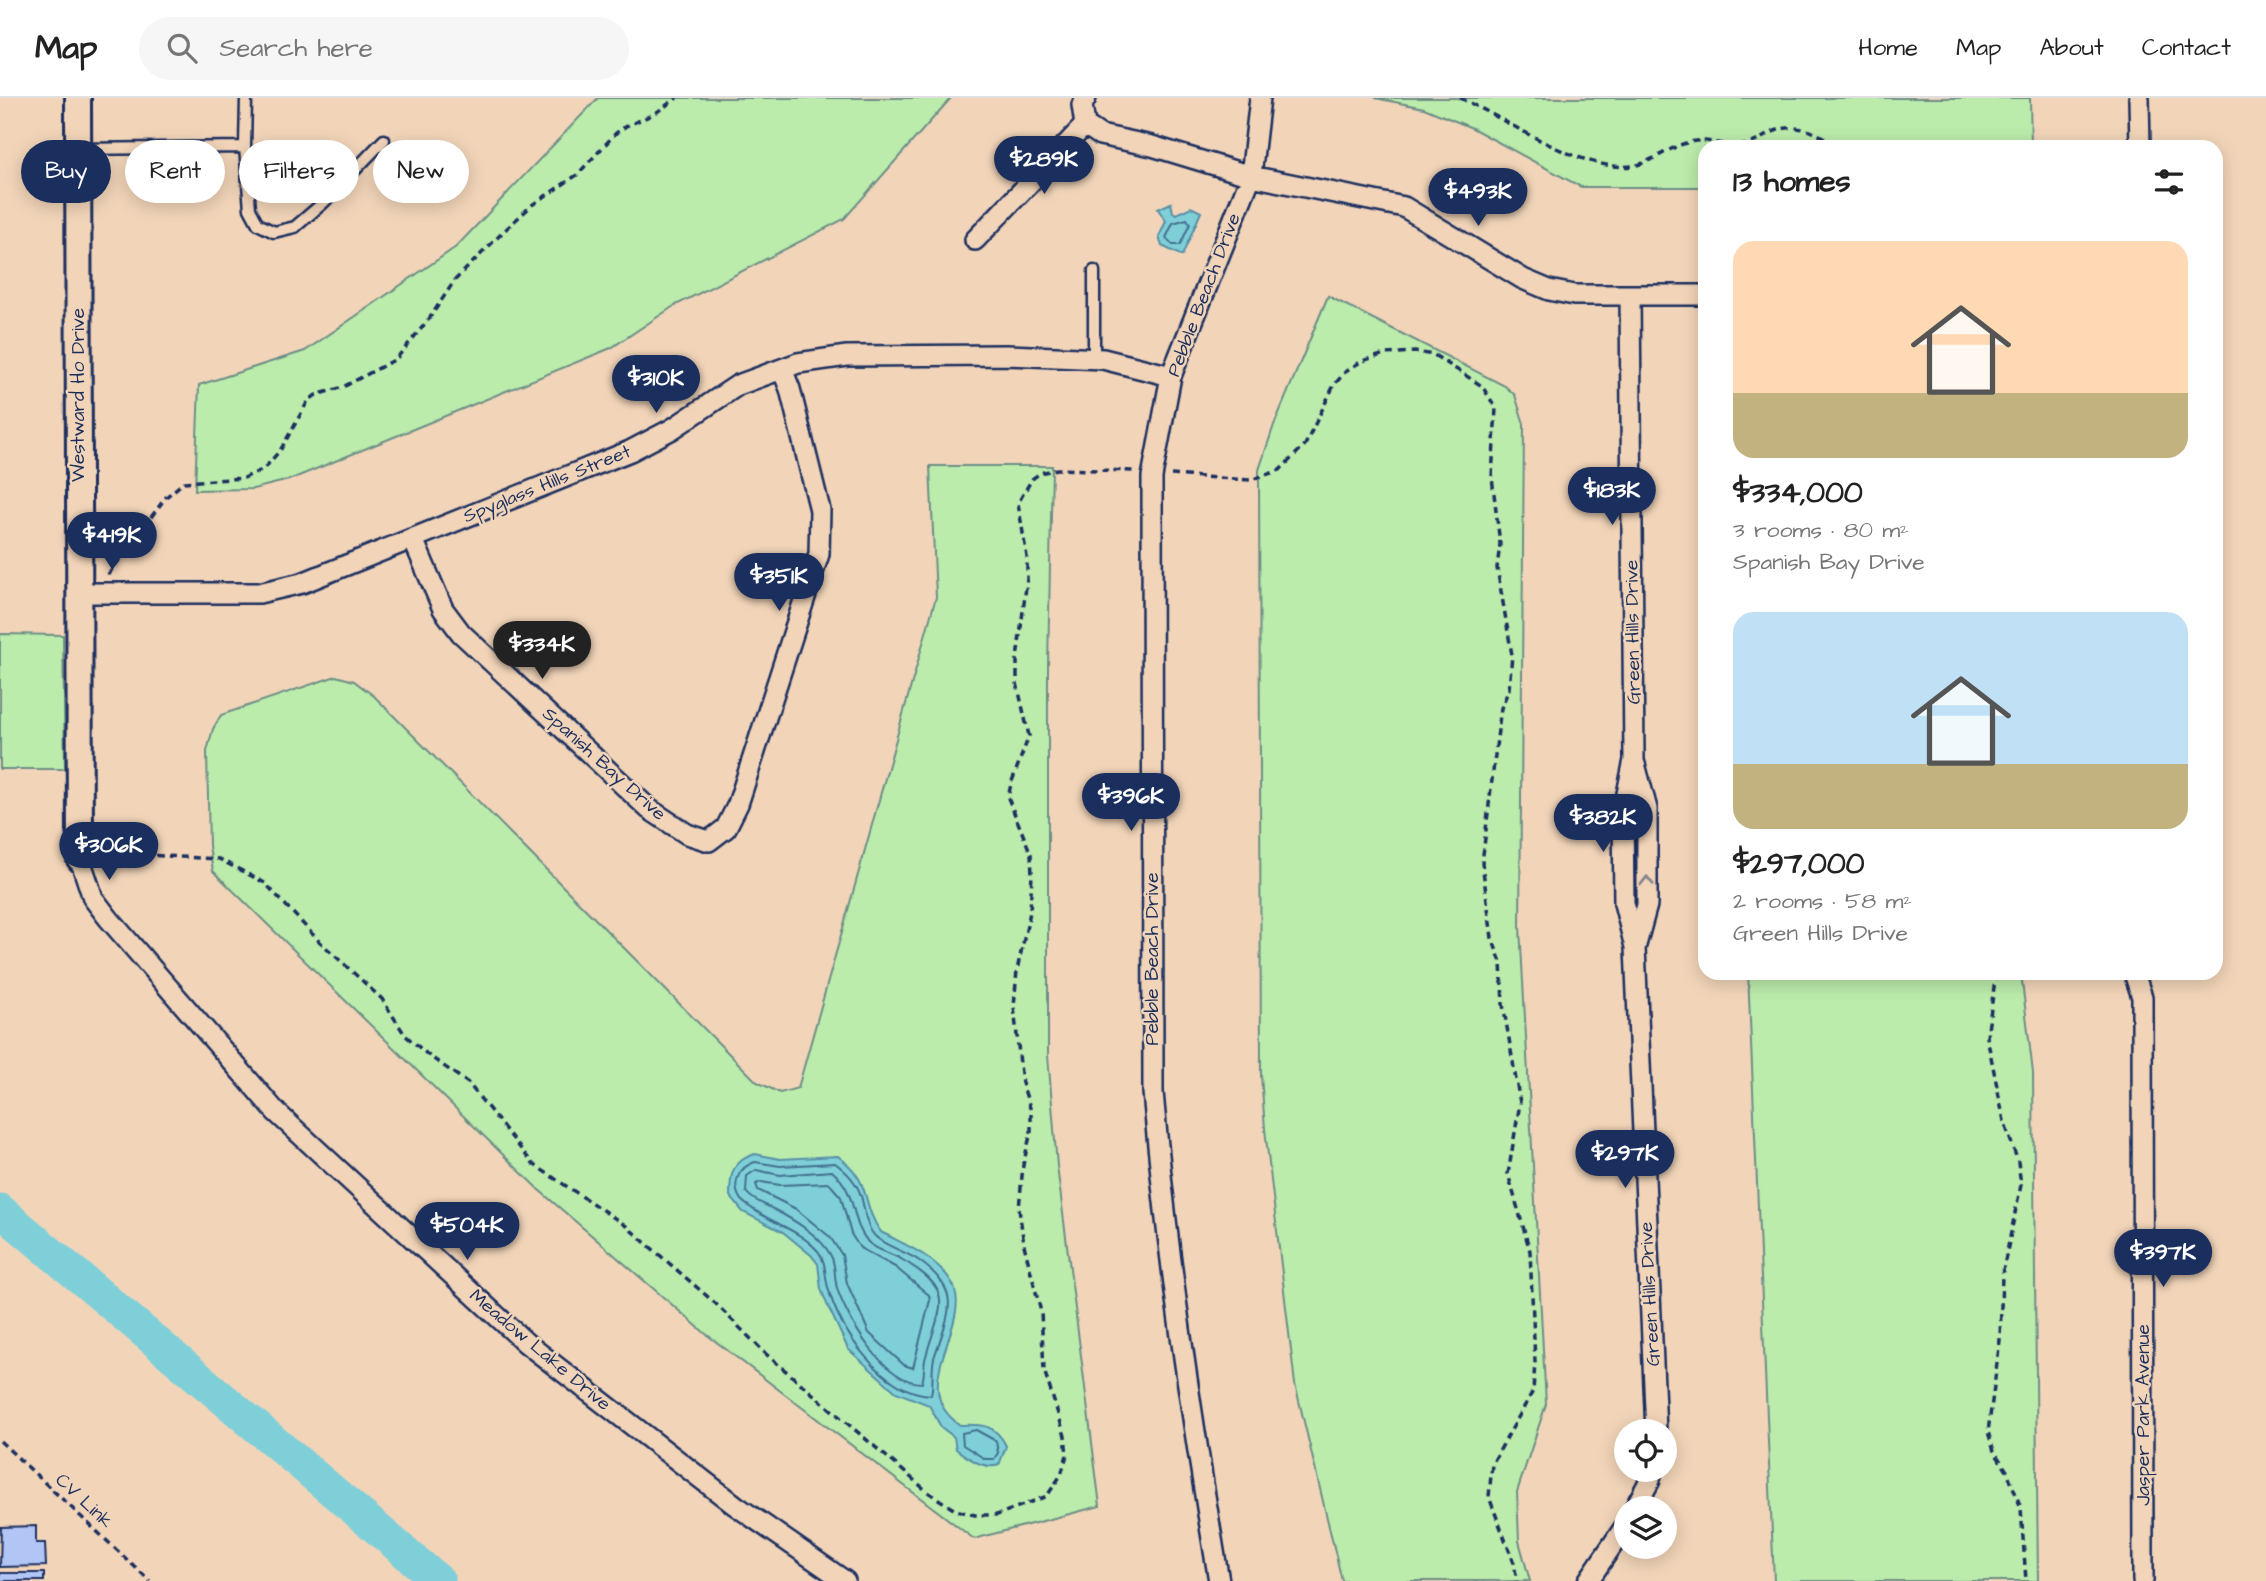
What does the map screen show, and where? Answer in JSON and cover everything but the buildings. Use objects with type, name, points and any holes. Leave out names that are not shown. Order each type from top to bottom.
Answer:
[{"type":"street","name":"Westward Ho Drive","points":[[78,98],[78,140]]},
{"type":"street","points":[[1086,98],[1082,106],[1085,125],[1100,135],[1152,146],[1251,176],[1404,207],[1523,279],[1549,290],[1574,295],[1698,295]]},
{"type":"street","name":"Pebble Beach Drive","points":[[1219,1581],[1195,1435],[1161,1180],[1153,1092],[1150,661],[1153,473],[1171,376],[1251,176],[1260,98]]},
{"type":"street","points":[[2139,98],[2140,140]]},
{"type":"street","points":[[975,240],[1085,125]]},
{"type":"street","name":"Westward Ho Drive","points":[[79,203],[87,593],[80,859]]},
{"type":"street","name":"Green Hills Drive","points":[[1630,295],[1634,760],[1623,826],[1624,903],[1635,947],[1655,1419]]},
{"type":"street","name":"Spyglass Hills Street","points":[[87,593],[260,593],[302,583],[630,451],[672,429],[738,385],[798,363],[847,356],[1006,355],[1094,359],[1171,376]]},
{"type":"street","name":"Spanish Bay Drive","points":[[413,539],[443,608],[461,633],[649,808],[687,834],[709,841],[726,828],[738,804],[819,554],[820,510],[790,389],[782,369]]},
{"type":"street","name":"Meadow Lake Drive","points":[[80,859],[93,898],[109,919],[276,1112],[526,1343],[735,1505],[845,1581]]},
{"type":"street","name":"Jasper Park Avenue","points":[[2136,980],[2142,997],[2143,1581]]},
{"type":"street","name":"Jasper Park Avenue","points":[[2142,997],[2148,980]]},
{"type":"street","points":[[1588,1581],[1614,1543]]},
{"type":"lane","points":[[245,140],[246,98]]},
{"type":"lane","points":[[111,149],[239,148]]},
{"type":"lane","points":[[359,166],[373,151]]},
{"type":"lane","points":[[250,203],[258,224],[274,232],[295,227],[323,203]]},
{"type":"lane","points":[[1094,271],[1094,359]]},
{"type":"path","points":[[87,593],[177,486],[198,480],[244,478],[264,469],[281,449],[308,401],[396,359],[455,280],[505,230],[532,205],[577,175],[616,133],[654,114],[677,98]]},
{"type":"path","points":[[1460,98],[1492,112],[1537,138],[1606,165],[1637,165],[1684,143],[1698,140]]},
{"type":"path","points":[[1756,140],[1780,128],[1815,132],[1826,140]]},
{"type":"path","points":[[108,853],[219,859],[265,883],[318,940],[382,999],[405,1035],[468,1083],[533,1164],[625,1224],[715,1303],[765,1354],[928,1492],[955,1510],[975,1515],[997,1515],[1020,1508],[1047,1496],[1061,1475],[1067,1455],[1065,1436],[1044,1370],[1041,1312],[1024,1245],[1019,1209],[1023,1165],[1031,1132],[1031,1111],[1022,1083],[1014,1007],[1017,970],[1030,912],[1032,874],[1031,854],[1008,798],[1029,736],[1017,682],[1017,659],[1027,579],[1027,557],[1018,503],[1032,479],[1040,473],[1057,470],[1251,480],[1273,473],[1294,458],[1305,445],[1334,385],[1346,371],[1362,361],[1385,354],[1415,352],[1434,355],[1482,386],[1496,408],[1492,477],[1500,544],[1497,568],[1513,655],[1509,689],[1499,719],[1482,863],[1492,938],[1501,962],[1503,1004],[1520,1103],[1508,1174],[1530,1251],[1535,1362],[1533,1391],[1492,1464],[1489,1497],[1514,1563],[1517,1581]]},
{"type":"path","points":[[1995,980],[1987,1037],[2004,1121],[2018,1162],[2021,1185],[2002,1275],[2000,1340],[1989,1432],[1994,1451],[2007,1471],[2021,1508],[2026,1581]]},
{"type":"path","name":"CV Link","points":[[0,1441],[150,1581]]},
{"type":"green space","points":[[598,98],[951,98],[844,219],[674,306],[611,348],[289,480],[253,489],[195,490],[199,385],[305,351],[456,247]]},
{"type":"green space","points":[[1375,98],[2030,98],[2031,140],[1698,140],[1698,187],[1581,187],[1472,128],[1424,108]]},
{"type":"green space","points":[[1328,296],[1505,386],[1515,395],[1524,424],[1520,927],[1546,1404],[1517,1492],[1519,1541],[1530,1581],[1342,1581],[1295,1384],[1261,1075],[1259,470],[1274,425]]},
{"type":"green space","points":[[930,466],[1052,466],[1048,666],[1048,1055],[1057,1166],[1100,1506],[974,1539],[706,1334],[539,1190],[213,871],[209,846],[207,751],[213,729],[221,715],[336,676],[354,681],[374,696],[757,1082],[780,1093],[798,1088],[936,597]]},
{"type":"green space","points":[[0,634],[63,635],[65,769],[0,769]]},
{"type":"green space","points":[[1748,980],[2022,980],[2033,1073],[2038,1581],[1774,1581]]},
{"type":"water","points":[[1171,203],[1176,214],[1191,207],[1201,212],[1182,256],[1162,246],[1159,237],[1166,221],[1158,209]]},
{"type":"water","points":[[755,1154],[780,1159],[838,1156],[857,1175],[870,1212],[881,1232],[919,1252],[944,1272],[957,1297],[955,1315],[939,1373],[938,1392],[944,1410],[960,1425],[981,1425],[998,1433],[1006,1446],[999,1465],[982,1465],[956,1449],[954,1437],[941,1427],[929,1405],[896,1392],[848,1349],[821,1289],[818,1264],[783,1232],[743,1212],[730,1196],[734,1169],[741,1160]]},
{"type":"waterway","points":[[0,1210],[439,1581]]}]
